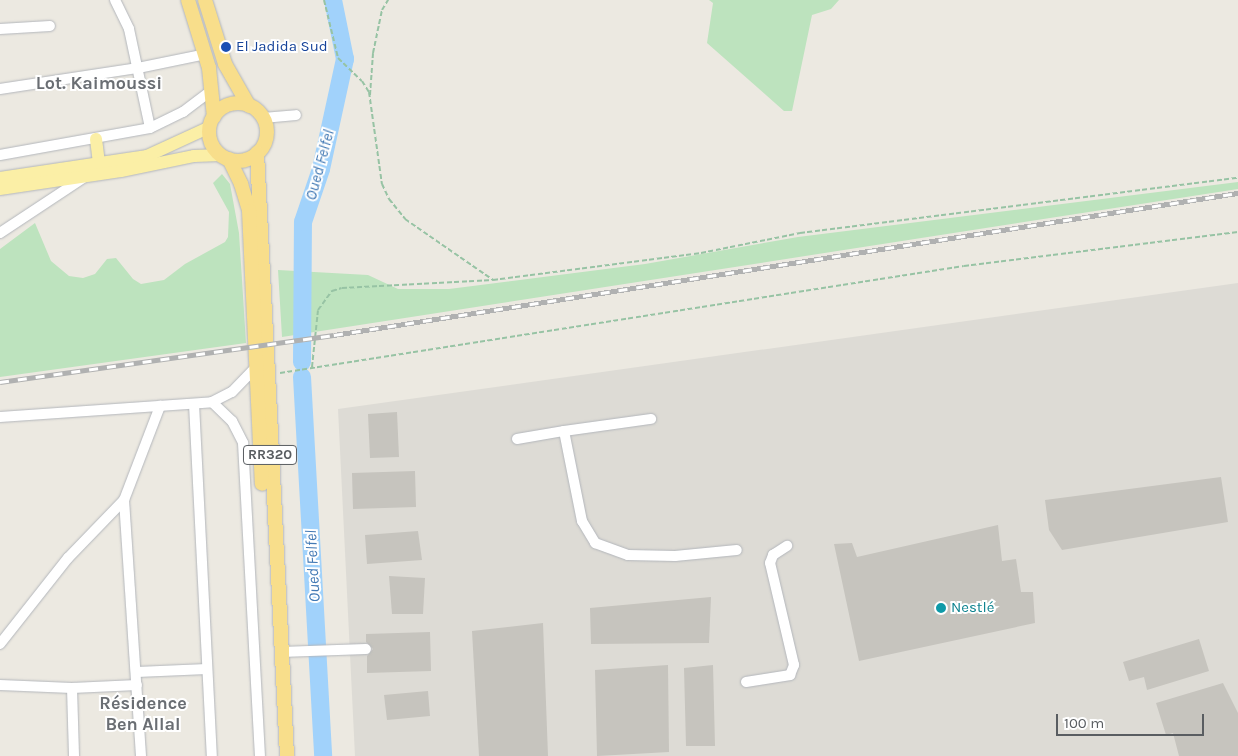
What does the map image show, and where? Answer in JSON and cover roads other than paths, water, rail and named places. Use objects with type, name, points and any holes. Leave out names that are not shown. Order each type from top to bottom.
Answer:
[{"type":"highway","name":"RR320","points":[[188,0],[206,54],[212,90],[210,140],[225,157],[242,184],[249,212],[287,756]]},
{"type":"highway","points":[[204,0],[225,64],[249,106],[263,118]]},
{"type":"highway","points":[[212,122],[232,104],[249,106]]},
{"type":"highway","name":"RR320","points":[[263,118],[266,137],[257,154],[263,244],[260,372],[280,756]]},
{"type":"highway","points":[[225,157],[246,159],[257,154]]},
{"type":"main road","points":[[0,178],[99,164],[162,152],[212,122]]},
{"type":"main road","points":[[96,139],[99,164]]},
{"type":"main road","points":[[0,189],[194,156],[225,157]]},
{"type":"street","points":[[115,0],[130,30],[150,128]]},
{"type":"street","points":[[0,29],[50,26]]},
{"type":"street","points":[[0,89],[138,68],[206,54]]},
{"type":"street","points":[[0,155],[150,128],[183,112],[212,90]]},
{"type":"street","points":[[263,118],[296,115]]},
{"type":"street","points":[[0,232],[85,176]]},
{"type":"street","points":[[0,417],[212,402],[232,392],[260,372]]},
{"type":"street","points":[[212,402],[232,421],[243,443],[260,756]]},
{"type":"street","points":[[194,404],[212,756]]},
{"type":"street","points":[[0,644],[68,558],[124,500],[160,406]]},
{"type":"street","points":[[517,439],[651,418]]},
{"type":"street","points":[[564,432],[582,520],[595,543],[628,555],[676,556],[737,550]]},
{"type":"street","points":[[124,500],[137,672],[141,756]]},
{"type":"street","points":[[746,682],[790,675],[794,665],[770,563],[773,555],[787,546]]},
{"type":"street","points":[[281,652],[366,649]]},
{"type":"street","points":[[137,672],[207,670]]},
{"type":"street","points":[[0,684],[72,688],[137,686]]},
{"type":"street","points":[[72,688],[74,756]]},
{"type":"waterway","name":"Oued Felfel","points":[[302,362],[303,222],[321,169],[345,59],[333,0]]},
{"type":"waterway","name":"Oued Felfel","points":[[302,377],[323,756]]},
{"type":"railway","points":[[0,382],[334,335],[1238,193]]},
{"type":"place","name":"El Jadida Sud","points":[[226,47]]},
{"type":"place","name":"Nestlé","points":[[941,608]]},
{"type":"district","name":"Lot. Kaimoussi","points":[[99,83]]},
{"type":"district","name":"Résidence Ben Allal","points":[[143,714]]}]
